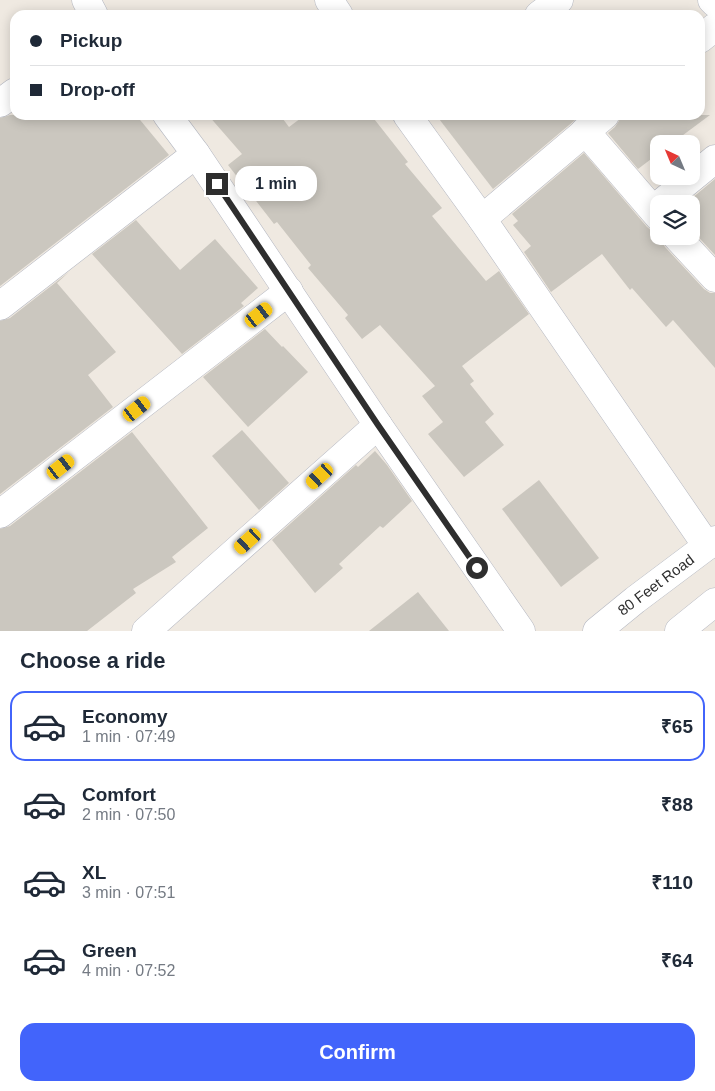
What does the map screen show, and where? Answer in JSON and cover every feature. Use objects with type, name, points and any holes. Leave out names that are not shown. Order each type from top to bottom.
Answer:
[{"type":"street","points":[[546,10],[559,0]]},
{"type":"street","points":[[712,0],[715,4]]},
{"type":"street","points":[[705,35],[715,27]]},
{"type":"street","points":[[171,120],[196,154],[378,425],[521,631]]},
{"type":"street","points":[[411,120],[711,543]]},
{"type":"street","points":[[482,219],[595,123],[650,199]]},
{"type":"street","points":[[0,306],[196,154]]},
{"type":"street","points":[[673,195],[715,159]]},
{"type":"street","points":[[684,245],[715,278]]},
{"type":"street","points":[[0,514],[289,291]]},
{"type":"street","points":[[146,631],[378,425]]},
{"type":"street","name":"80 Feet Road","points":[[597,631],[711,543]]},
{"type":"street","points":[[679,631],[715,602]]},
{"type":"building","points":[[10,115],[10,120],[140,120],[169,155],[0,286],[0,118]]},
{"type":"building","points":[[212,120],[284,120],[289,127],[298,120],[375,120],[408,162],[405,164],[442,208],[432,216],[486,281],[499,271],[529,314],[462,366],[474,381],[470,384],[494,414],[485,422],[504,445],[464,477],[428,434],[443,422],[422,396],[435,386],[380,325],[362,339],[345,318],[348,315],[308,268],[311,265],[277,222],[274,224],[228,165],[242,154]]},
{"type":"building","points":[[440,120],[575,120],[493,189]]},
{"type":"building","points":[[619,120],[703,120],[683,135],[650,135],[650,160],[638,169],[608,133]]},
{"type":"building","points":[[584,153],[650,230],[650,245],[664,245],[704,289],[710,293],[715,293],[715,368],[673,320],[666,327],[632,288],[630,290],[602,254],[551,292],[524,252],[531,246],[513,225],[518,221],[512,214]]},
{"type":"building","points":[[715,179],[715,255],[700,239],[700,195],[696,195]]},
{"type":"building","points":[[136,220],[180,270],[215,239],[258,288],[241,303],[244,306],[182,354],[92,254]]},
{"type":"building","points":[[69,272],[57,283],[116,352],[88,375],[113,407],[0,494],[0,321],[10,318]]},
{"type":"building","points":[[265,329],[308,372],[248,427],[203,377]]},
{"type":"building","points":[[242,430],[289,483],[259,510],[212,456]]},
{"type":"building","points":[[132,432],[208,528],[172,557],[176,562],[133,589],[136,593],[87,631],[0,631],[0,529],[10,526]]},
{"type":"building","points":[[375,451],[412,501],[383,528],[380,526],[339,564],[343,568],[315,593],[272,540],[356,465],[358,467]]},
{"type":"building","points":[[539,480],[599,558],[561,587],[502,509]]},
{"type":"building","points":[[418,592],[449,631],[369,631]]},
{"type":"route","points":[[217,184],[378,425],[477,568]]}]
